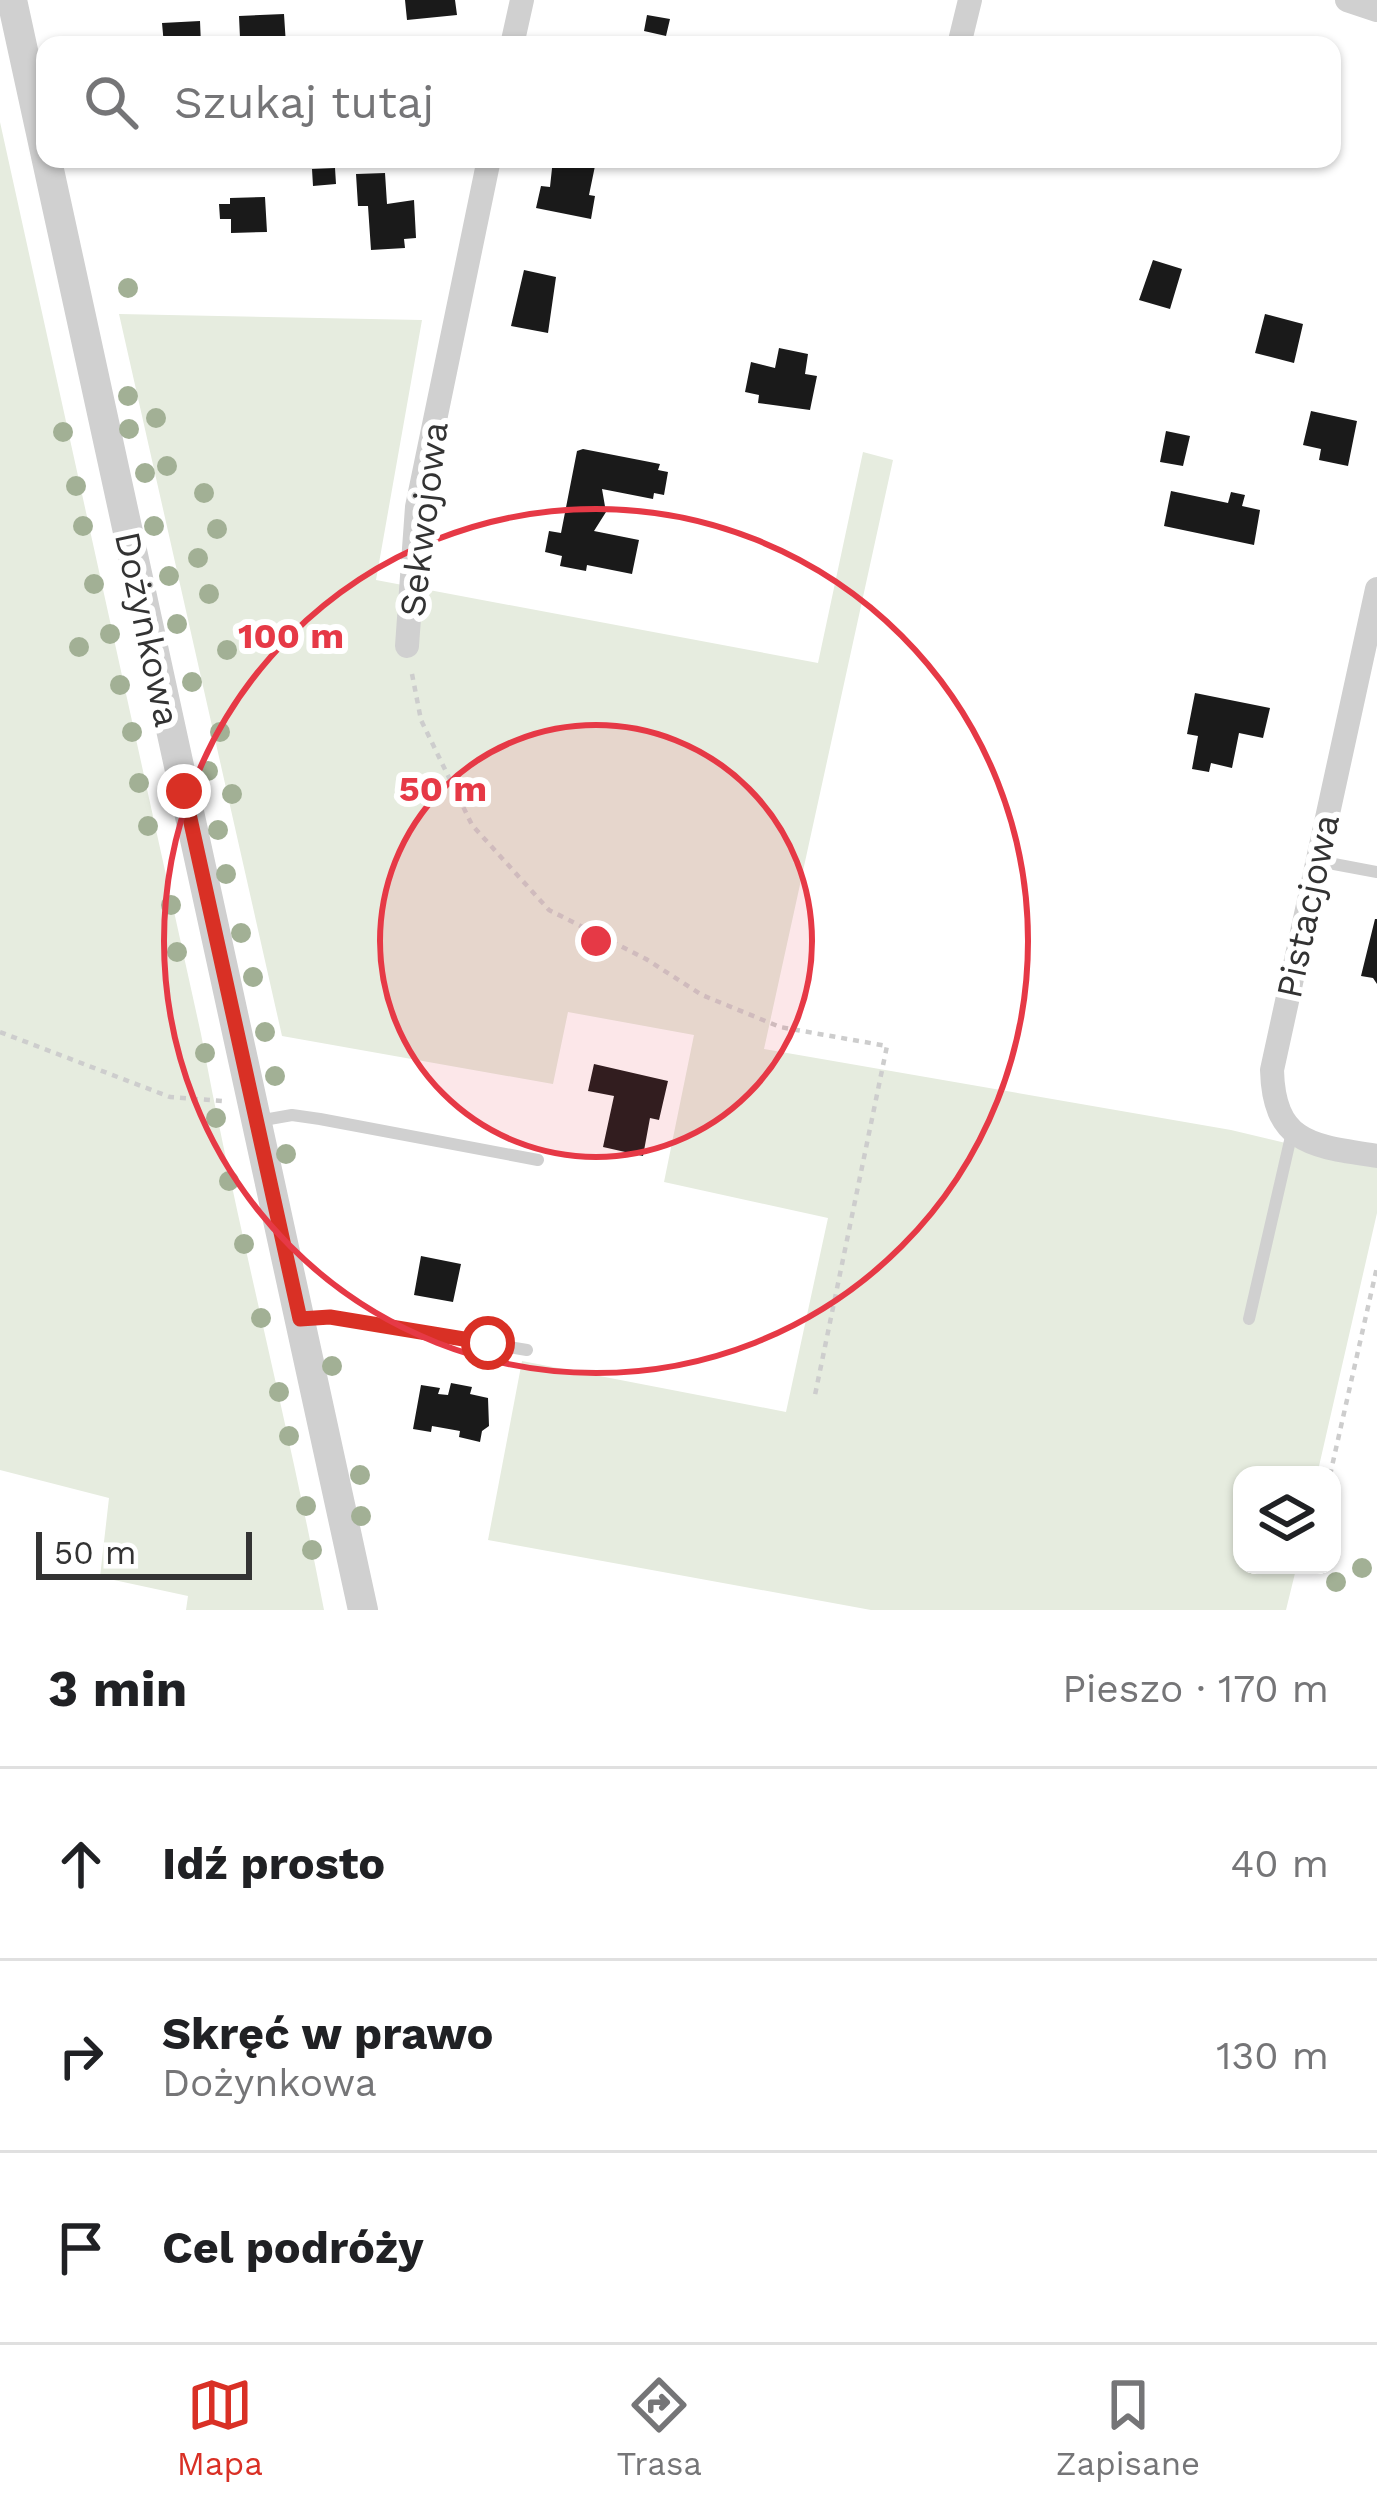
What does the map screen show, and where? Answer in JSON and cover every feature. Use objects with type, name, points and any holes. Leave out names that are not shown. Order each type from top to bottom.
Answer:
[{"type":"street","name":"Dożynkowa","points":[[12,0],[36,110]]},
{"type":"street","points":[[514,36],[522,0]]},
{"type":"street","points":[[961,36],[970,0]]},
{"type":"street","points":[[1347,0],[1377,10]]},
{"type":"street","name":"Dożynkowa","points":[[49,168],[363,1610]]},
{"type":"street","name":"Sekwojowa","points":[[407,646],[417,507],[487,168]]},
{"type":"street","name":"Pistacjowa","points":[[1292,1132],[1273,1100],[1272,1070],[1377,589]]},
{"type":"street","points":[[1292,1132],[1318,1147],[1377,1156]]},
{"type":"lane","points":[[1317,861],[1377,872]]},
{"type":"lane","points":[[254,1110],[538,1160]]},
{"type":"lane","points":[[1250,1319],[1292,1132]]},
{"type":"lane","points":[[300,1319],[330,1317],[527,1350]]},
{"type":"path","name":"Sekwojowa","points":[[407,646],[422,720],[472,825],[549,910],[646,959],[702,995],[780,1027],[887,1046],[815,1395]]},
{"type":"path","points":[[0,1032],[170,1097],[254,1110]]},
{"type":"path","points":[[1332,1466],[1377,1268]]},
{"type":"shaded area","points":[[0,122],[324,1610],[186,1610],[188,1596],[100,1577],[109,1498],[0,1470]]},
{"type":"shaded area","points":[[119,314],[422,320],[376,580],[818,663],[863,452],[893,460],[764,1049],[1231,1130],[1377,1165],[1377,1213],[1319,1466],[1233,1466],[1233,1574],[1295,1574],[1286,1610],[871,1610],[488,1540],[522,1361],[786,1412],[828,1218],[664,1182],[694,1035],[568,1012],[553,1084],[282,1036]]},
{"type":"building","points":[[405,0],[455,0],[457,15],[407,20]]},
{"type":"building","points":[[284,14],[285,36],[240,36],[239,16]]},
{"type":"building","points":[[647,15],[670,19],[666,36],[644,31]]},
{"type":"building","points":[[200,21],[201,36],[163,36],[162,23]]},
{"type":"building","points":[[335,168],[336,184],[313,186],[312,169]]},
{"type":"building","points":[[552,168],[595,168],[589,195],[595,196],[591,219],[536,208],[541,186],[550,187]]},
{"type":"building","points":[[385,173],[387,204],[414,200],[416,238],[404,239],[405,248],[371,250],[368,206],[358,206],[356,174]]},
{"type":"building","points":[[265,197],[267,232],[231,233],[231,219],[220,219],[219,204],[230,204],[230,198]]},
{"type":"building","points":[[1153,260],[1182,269],[1170,309],[1139,300]]},
{"type":"building","points":[[524,270],[556,277],[548,333],[511,326]]},
{"type":"building","points":[[1265,314],[1303,324],[1294,363],[1255,353]]},
{"type":"building","points":[[779,348],[808,354],[805,374],[817,376],[810,410],[758,403],[759,395],[745,392],[751,362],[775,368]]},
{"type":"building","points":[[1311,411],[1357,421],[1348,466],[1319,460],[1321,449],[1303,445]]},
{"type":"building","points":[[1166,431],[1190,436],[1183,466],[1160,462]]},
{"type":"building","points":[[577,451],[660,464],[658,470],[668,472],[664,495],[654,493],[653,499],[602,489],[606,512],[594,531],[639,540],[632,574],[587,565],[586,571],[560,566],[562,556],[545,552],[549,531],[561,533]]},
{"type":"building","points":[[1171,491],[1228,503],[1231,492],[1245,495],[1242,506],[1260,510],[1254,545],[1164,526]]},
{"type":"building","points":[[1195,693],[1270,708],[1263,738],[1239,733],[1232,768],[1211,763],[1209,772],[1192,769],[1198,736],[1187,734]]},
{"type":"building","points":[[1377,919],[1377,984],[1361,976]]},
{"type":"building","points":[[594,1064],[668,1081],[659,1120],[650,1118],[643,1156],[603,1147],[614,1096],[588,1091]]},
{"type":"building","points":[[421,1256],[461,1264],[453,1302],[414,1295]]},
{"type":"building","points":[[451,1383],[472,1387],[470,1394],[488,1398],[489,1426],[482,1431],[480,1442],[459,1437],[460,1431],[432,1426],[431,1432],[413,1429],[421,1385],[440,1388],[438,1394],[448,1395]]},
{"type":"route","points":[[184,791],[300,1319],[330,1317],[488,1343]]}]
